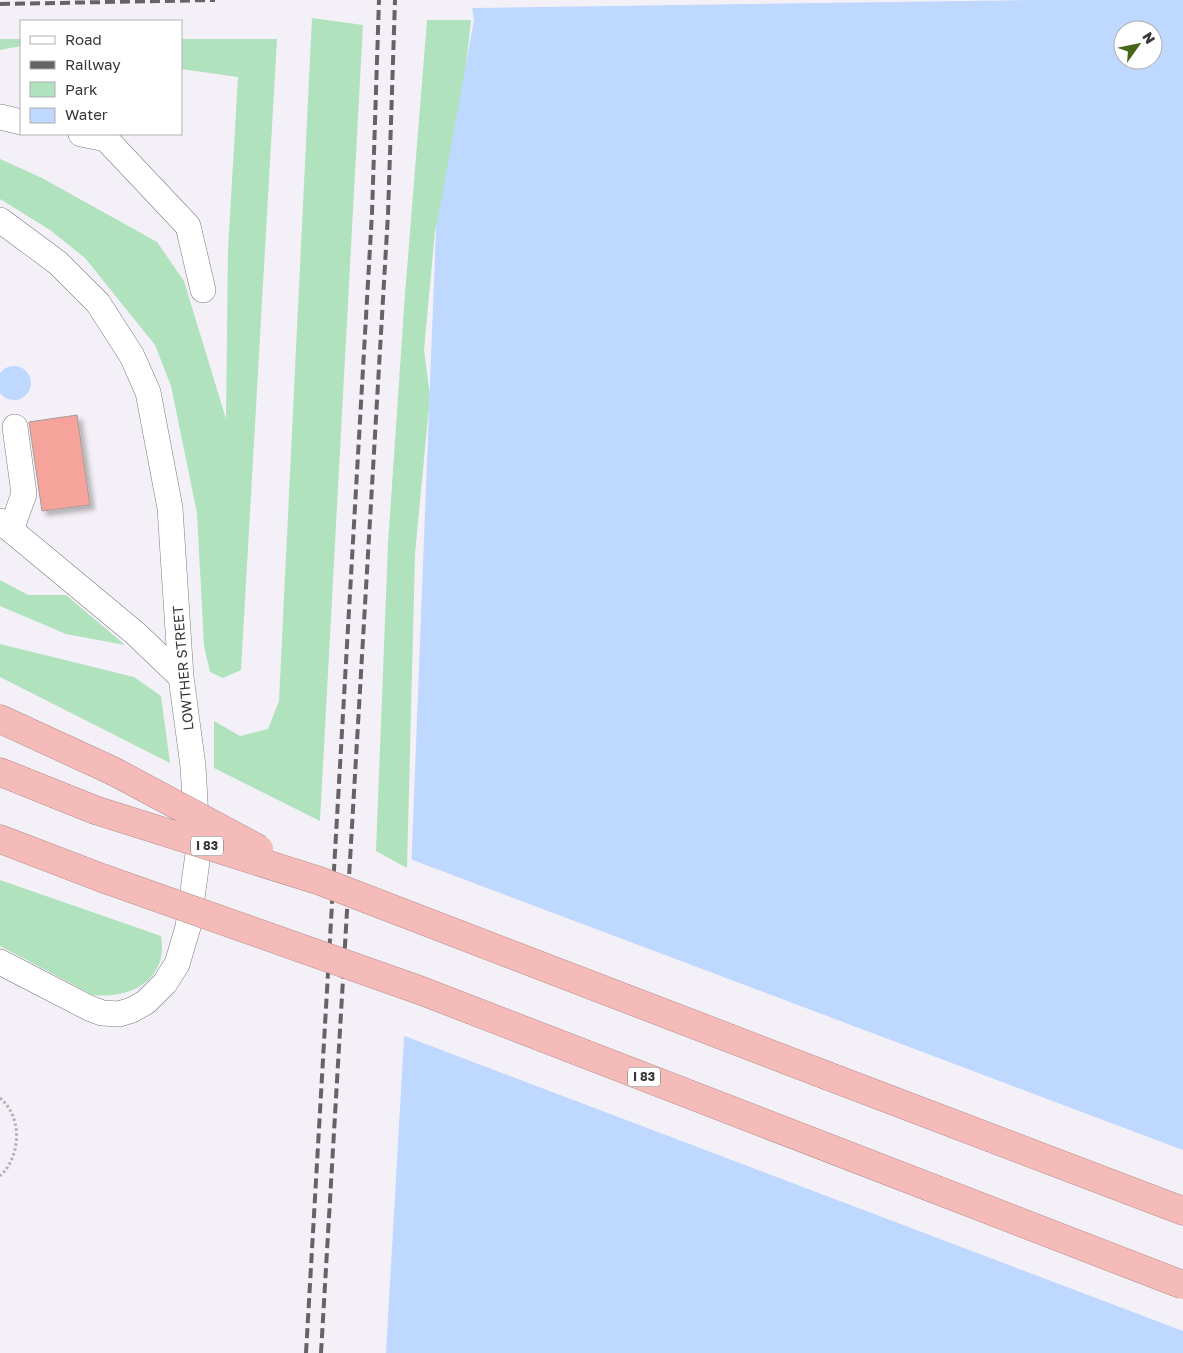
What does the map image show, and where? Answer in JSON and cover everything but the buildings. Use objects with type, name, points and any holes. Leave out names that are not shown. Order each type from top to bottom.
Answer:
[{"type":"highway","points":[[0,719],[112,771],[320,881]]},
{"type":"highway","name":"I 83","points":[[0,772],[95,810],[320,881],[1183,1211]]},
{"type":"highway","name":"I 83","points":[[0,839],[102,878],[422,991],[1183,1285]]},
{"type":"highway","points":[[0,845],[102,878]]},
{"type":"street","points":[[0,117],[20,122]]},
{"type":"street","points":[[86,135],[106,139],[188,226],[203,290]]},
{"type":"street","name":"LOWTHER STREET","points":[[0,220],[58,263],[98,303],[132,356],[148,392],[170,508],[181,677],[193,766],[198,854],[188,927],[177,964],[165,983],[146,1002],[132,1010],[119,1014],[102,1013],[0,962]]},
{"type":"street","points":[[15,427],[24,494],[6,525],[136,633],[181,677]]},
{"type":"path","points":[[0,1098],[6,1103],[16,1124],[16,1147],[11,1163],[0,1176]]},
{"type":"green space","points":[[312,18],[363,25],[320,821],[214,768],[214,721],[240,736],[268,729],[279,701]]},
{"type":"green space","points":[[427,20],[471,20],[456,156],[435,231],[424,350],[430,396],[415,554],[407,868],[376,851],[388,544],[405,294]]},
{"type":"green space","points":[[0,39],[20,39],[20,46],[0,50]]},
{"type":"green space","points":[[182,39],[277,39],[241,670],[223,678],[210,672],[204,646],[197,513],[171,386],[155,345],[85,258],[50,230],[0,199],[0,159],[42,178],[157,242],[184,281],[226,419],[228,250],[238,77],[182,69]]},
{"type":"green space","points":[[0,580],[28,595],[66,595],[125,645],[66,634],[0,606]]},
{"type":"green space","points":[[0,644],[134,677],[161,696],[170,763],[0,677]]},
{"type":"green space","points":[[0,880],[161,936],[162,951],[159,964],[153,975],[144,984],[133,990],[120,994],[93,995],[0,946]]},
{"type":"water","points":[[471,0],[1183,0],[1183,1353],[386,1353],[406,1003],[436,229],[474,20]]},
{"type":"water","points":[[14,366],[26,371],[31,383],[26,395],[14,400],[2,395],[-1,389],[-1,377],[2,371]]},
{"type":"pier","points":[[468,0],[1028,0],[470,8]]},
{"type":"pier","points":[[410,859],[1183,1150],[1183,1331],[402,1035]]},
{"type":"railway","points":[[0,4],[215,0]]},
{"type":"railway","points":[[306,1353],[372,213],[379,0]]},
{"type":"railway","points":[[321,1353],[388,214],[395,0]]}]
